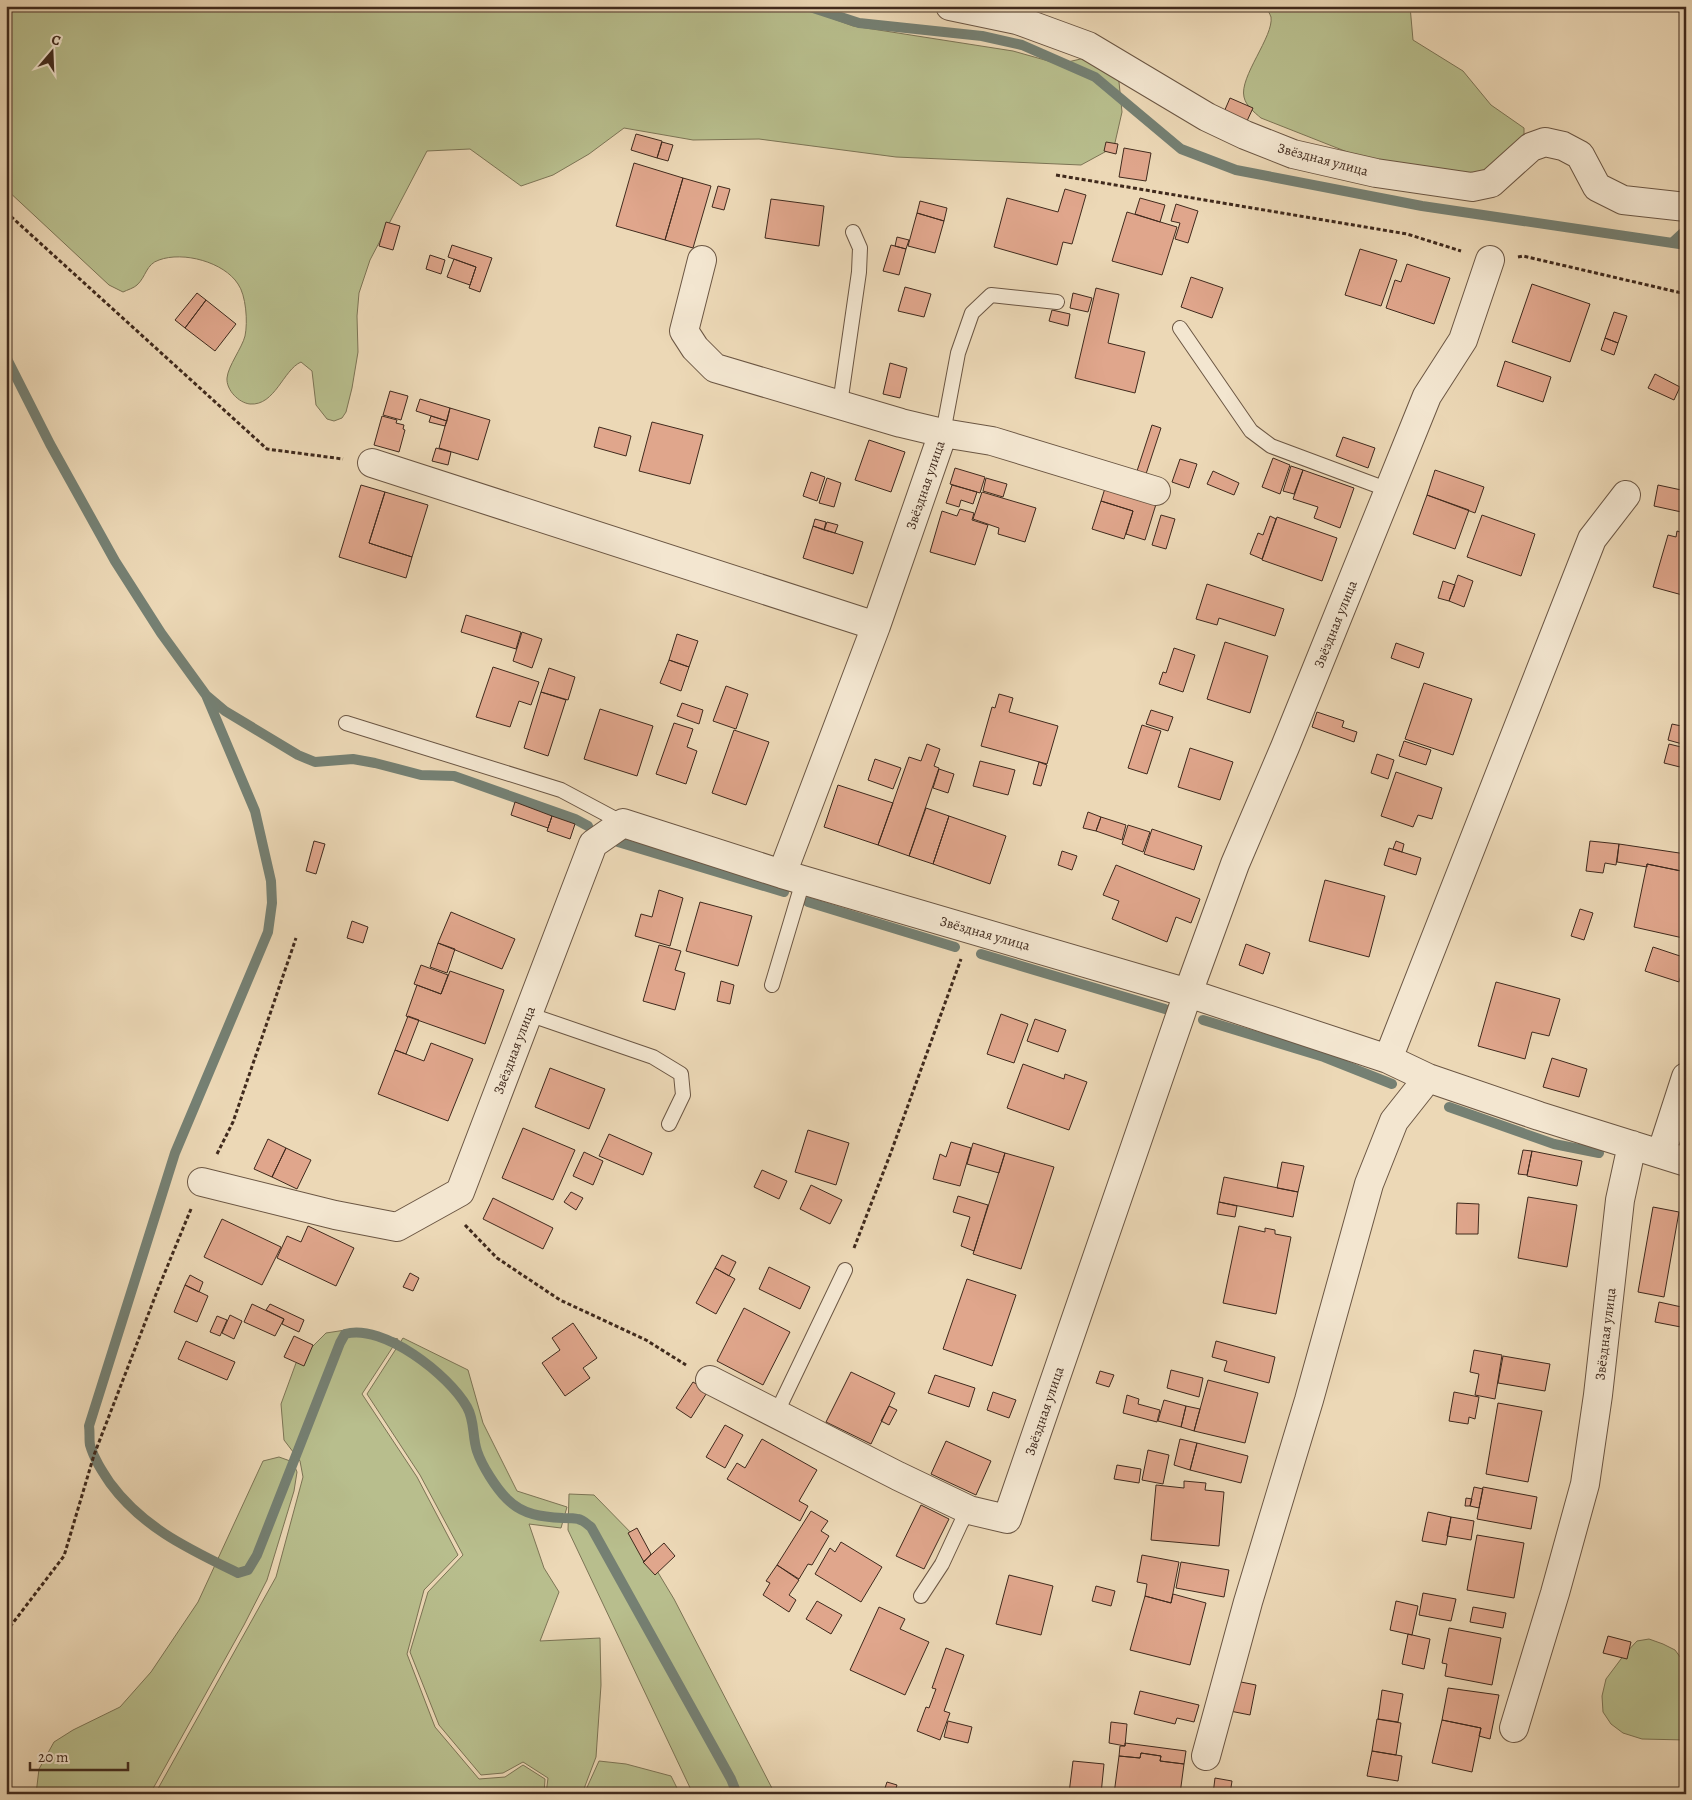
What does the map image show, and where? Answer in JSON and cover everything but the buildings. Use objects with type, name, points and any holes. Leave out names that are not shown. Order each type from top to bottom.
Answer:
[{"type":"street","name":"Звёздная улица","points":[[950,6],[1017,20],[1088,46],[1207,117],[1245,135],[1293,154],[1376,173],[1472,187],[1491,183],[1532,147],[1545,142],[1563,146],[1580,155],[1597,187],[1623,200],[1686,207]]},
{"type":"street","name":"Звёздная улица","points":[[702,260],[684,331],[695,348],[715,368],[901,423],[944,433],[876,626],[792,877]]},
{"type":"street","name":"Звёздная улица","points":[[710,1380],[969,1510],[1007,1519],[1188,993],[1235,864],[1285,747],[1427,396],[1463,340],[1490,260]]},
{"type":"street","points":[[944,433],[992,441],[1156,491]]},
{"type":"street","points":[[372,463],[876,626]]},
{"type":"street","points":[[1388,1059],[1592,539],[1626,495]]},
{"type":"street","name":"Звёздная улица","points":[[202,1182],[335,1215],[397,1227],[460,1192],[593,844],[623,823],[792,877],[1188,993],[1388,1059],[1428,1078],[1632,1145],[1620,1200],[1598,1395],[1585,1484],[1555,1593],[1514,1728]]},
{"type":"street","points":[[1632,1145],[1673,1158],[1686,1077]]},
{"type":"street","points":[[1206,1756],[1248,1602],[1369,1184],[1394,1121],[1428,1078]]},
{"type":"lane","points":[[840,404],[860,272],[860,248],[853,232]]},
{"type":"lane","points":[[944,433],[958,353],[972,313],[990,295],[1057,302]]},
{"type":"lane","points":[[1180,328],[1251,430],[1271,446],[1388,490]]},
{"type":"lane","points":[[346,723],[561,790],[623,823]]},
{"type":"lane","points":[[772,985],[792,877]]},
{"type":"lane","points":[[528,1014],[653,1056],[681,1074],[683,1095],[670,1124]]},
{"type":"lane","points":[[776,1414],[846,1270]]},
{"type":"lane","points":[[921,1596],[942,1564],[969,1510]]},
{"type":"path","points":[[1056,175],[1407,234],[1490,260],[1523,256],[1686,294]]},
{"type":"path","points":[[6,212],[267,449],[372,463]]},
{"type":"path","points":[[846,1270],[972,929]]},
{"type":"path","points":[[6,1632],[64,1556],[94,1455],[158,1289],[202,1182],[233,1122],[296,938]]},
{"type":"path","points":[[442,1202],[497,1258],[560,1300],[646,1340],[710,1380]]},
{"type":"green space","points":[[6,6],[798,6],[853,26],[1013,51],[1059,64],[1085,58],[1106,63],[1119,82],[1122,112],[1114,147],[1081,165],[896,157],[759,139],[693,140],[624,128],[589,154],[553,175],[521,186],[470,149],[427,151],[370,260],[359,293],[357,316],[358,352],[352,388],[346,412],[342,418],[334,421],[327,419],[316,405],[312,371],[301,362],[289,372],[272,394],[259,403],[246,403],[231,391],[227,383],[228,373],[241,346],[246,330],[245,302],[241,289],[232,276],[213,264],[202,260],[180,257],[169,258],[151,264],[137,285],[123,292],[109,285],[6,189]]},
{"type":"green space","points":[[1266,6],[1410,6],[1413,40],[1463,71],[1491,105],[1524,128],[1524,168],[1499,177],[1360,157],[1261,118],[1247,103],[1244,97],[1244,89],[1270,25],[1271,17]]},
{"type":"green space","points":[[352,1329],[398,1339],[362,1394],[417,1477],[458,1555],[424,1590],[407,1654],[435,1727],[479,1779],[505,1777],[523,1765],[545,1779],[544,1794],[155,1794],[276,1577],[303,1477],[300,1461],[284,1440],[281,1404],[296,1363],[326,1333]]},
{"type":"green space","points":[[403,1338],[468,1370],[483,1423],[517,1491],[567,1507],[561,1528],[529,1524],[544,1568],[559,1592],[540,1641],[600,1638],[601,1685],[596,1757],[582,1794],[546,1794],[548,1778],[523,1762],[503,1773],[481,1775],[439,1725],[410,1652],[428,1592],[463,1555],[420,1475],[367,1394]]},
{"type":"green space","points":[[279,1457],[293,1462],[297,1472],[294,1491],[267,1580],[150,1794],[36,1794],[39,1769],[54,1742],[73,1730],[120,1707],[151,1672],[198,1602],[263,1461]]},
{"type":"green space","points":[[569,1494],[594,1495],[639,1541],[674,1599],[775,1794],[693,1794],[568,1530]]},
{"type":"green space","points":[[1649,1639],[1675,1650],[1686,1665],[1686,1740],[1642,1739],[1623,1733],[1611,1724],[1603,1712],[1602,1696],[1606,1679],[1637,1641]]},
{"type":"green space","points":[[599,1761],[626,1764],[671,1776],[680,1794],[584,1794]]},
{"type":"waterway","points":[[807,6],[859,23],[982,36],[1022,45],[1095,77],[1181,149],[1236,170],[1422,206],[1686,245]]},
{"type":"waterway","points":[[1672,243],[1686,230]]},
{"type":"waterway","points":[[6,357],[50,444],[115,561],[161,633],[206,695],[225,711],[298,755],[315,762],[353,759],[421,775],[454,776],[575,819],[588,826]]},
{"type":"waterway","points":[[206,695],[255,811],[271,881],[272,903],[268,932],[175,1153],[89,1426],[90,1445],[96,1460],[110,1483],[123,1499],[152,1525],[185,1546],[238,1573],[248,1570],[257,1555],[345,1334],[360,1333],[378,1336],[396,1344],[431,1367],[458,1394],[470,1412],[475,1445],[479,1457],[498,1489],[507,1499],[526,1512],[548,1517],[578,1519],[591,1527],[731,1779],[737,1794]]},
{"type":"waterway","points":[[618,842],[784,892]]},
{"type":"waterway","points":[[808,902],[955,947]]},
{"type":"waterway","points":[[981,954],[1165,1009]]},
{"type":"waterway","points":[[1203,1020],[1324,1057],[1392,1084]]},
{"type":"waterway","points":[[1449,1107],[1554,1144],[1599,1153]]}]
